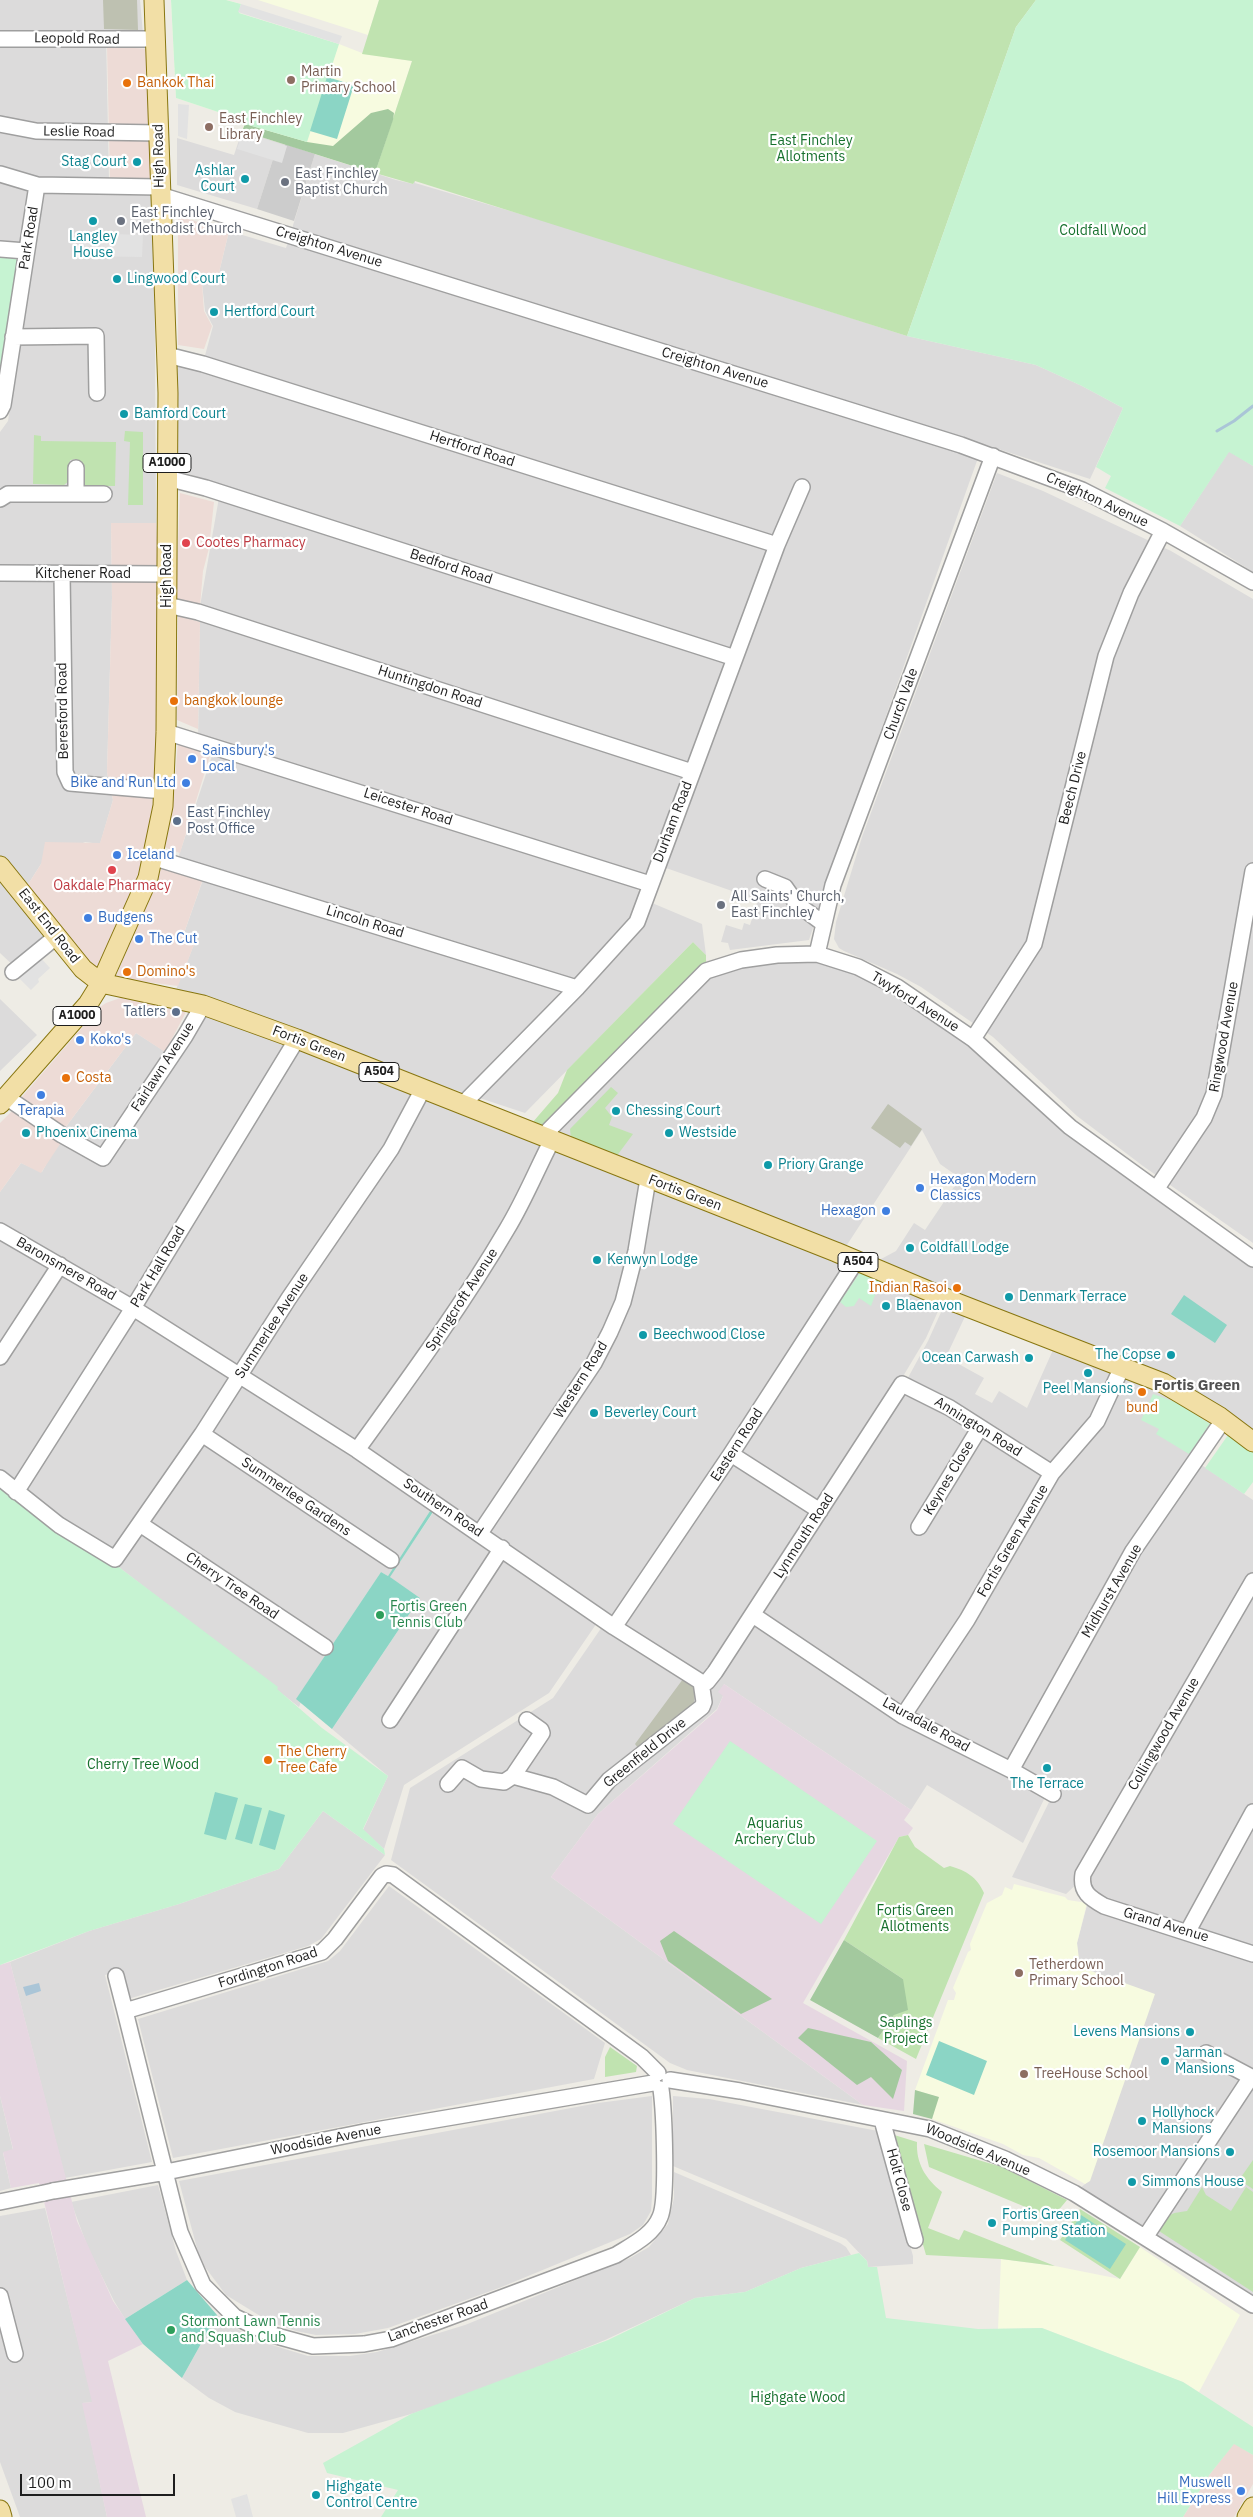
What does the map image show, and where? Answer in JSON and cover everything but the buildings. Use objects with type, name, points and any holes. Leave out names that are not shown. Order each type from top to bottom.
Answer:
[{"type":"main road","name":"High Road","points":[[3,1101],[88,1004],[101,983],[148,878],[164,791],[167,604],[167,355],[154,0]]},
{"type":"main road","name":"East End Road","points":[[0,866],[83,969],[101,983]]},
{"type":"main road","name":"Fortis Green","points":[[101,983],[203,1005],[297,1039],[957,1303],[1122,1366],[1184,1394],[1224,1419],[1253,1442]]},
{"type":"main road","points":[[1247,2517],[1253,2507]]},
{"type":"main road","points":[[0,2510],[2,2517]]},
{"type":"street","name":"Leopold Road","points":[[0,39],[155,40]]},
{"type":"street","name":"Leslie Road","points":[[0,124],[36,131],[159,133]]},
{"type":"street","points":[[0,174],[37,185],[160,191]]},
{"type":"street","name":"Park Road","points":[[0,411],[3,405],[37,185]]},
{"type":"street","name":"Creighton Avenue","points":[[160,191],[993,456],[1082,490],[1163,531],[1253,582]]},
{"type":"street","points":[[0,248],[26,251]]},
{"type":"street","points":[[13,337],[96,336],[97,393]]},
{"type":"street","name":"Hertford Road","points":[[167,355],[212,366],[777,545]]},
{"type":"street","name":"Church Vale","points":[[817,954],[834,885],[993,456]]},
{"type":"street","points":[[76,468],[76,494]]},
{"type":"street","name":"Bedford Road","points":[[167,478],[206,488],[735,658]]},
{"type":"street","name":"Durham Road","points":[[462,1104],[577,988],[637,922],[777,545],[802,487]]},
{"type":"street","points":[[0,499],[8,494],[104,494]]},
{"type":"street","name":"Beech Drive","points":[[973,1039],[1034,944],[1106,656],[1131,593],[1163,531]]},
{"type":"street","name":"Kitchener Road","points":[[0,573],[167,574]]},
{"type":"street","name":"Beresford Road","points":[[62,574],[64,772],[70,783],[164,791]]},
{"type":"street","name":"Huntingdon Road","points":[[167,604],[198,612],[692,772]]},
{"type":"street","name":"Leicester Road","points":[[166,732],[650,884]]},
{"type":"street","name":"Lincoln Road","points":[[152,857],[577,988]]},
{"type":"street","name":"Ringwood Avenue","points":[[1157,1188],[1204,1118],[1214,1094],[1253,871]]},
{"type":"street","points":[[765,879],[785,887],[797,904],[824,924]]},
{"type":"street","points":[[14,972],[57,936]]},
{"type":"street","name":"Twyford Avenue","points":[[547,1138],[706,970],[741,960],[777,955],[817,954],[858,967],[897,987],[973,1039],[1070,1127],[1253,1259]]},
{"type":"street","name":"Fairlawn Avenue","points":[[3,1101],[104,1158],[185,1036],[203,1005]]},
{"type":"street","name":"Park Hall Road","points":[[16,1492],[133,1308],[297,1039]]},
{"type":"street","name":"Summerlee Avenue","points":[[16,1492],[59,1525],[115,1559],[202,1434],[239,1375],[391,1148],[423,1089]]},
{"type":"street","name":"Springcroft Avenue","points":[[357,1450],[442,1334],[478,1278],[509,1227],[547,1138]]},
{"type":"street","name":"Western Road","points":[[480,1533],[594,1363],[610,1332],[622,1302],[636,1251],[648,1179]]},
{"type":"street","name":"Baronsmere Road","points":[[0,1231],[133,1308],[181,1340]]},
{"type":"street","name":"Eastern Road","points":[[614,1626],[731,1454],[856,1261]]},
{"type":"street","points":[[0,1357],[60,1265]]},
{"type":"street","name":"Southern Road","points":[[181,1340],[357,1450],[614,1626],[700,1682]]},
{"type":"street","name":"Fortis Green Avenue","points":[[903,1716],[967,1620],[1052,1473],[1096,1421],[1122,1366]]},
{"type":"street","name":"Annington Road","points":[[902,1384],[950,1408],[979,1429],[1052,1473]]},
{"type":"street","name":"Lynmouth Road","points":[[700,1682],[707,1682],[710,1679],[902,1384]]},
{"type":"street","name":"Midhurst Avenue","points":[[1011,1770],[1134,1551],[1224,1419]]},
{"type":"street","name":"Keynes Close","points":[[919,1527],[979,1429]]},
{"type":"street","name":"Summerlee Gardens","points":[[202,1434],[391,1560]]},
{"type":"street","points":[[731,1454],[820,1510]]},
{"type":"street","points":[[0,1478],[16,1492]]},
{"type":"street","name":"Cherry Tree Road","points":[[140,1524],[325,1647]]},
{"type":"street","points":[[390,1720],[502,1548]]},
{"type":"street","name":"Collingwood Avenue","points":[[1083,1889],[1083,1874],[1253,1581]]},
{"type":"street","name":"Lauradale Road","points":[[753,1615],[903,1716],[1011,1770],[1054,1794]]},
{"type":"street","name":"Greenfield Drive","points":[[448,1784],[462,1768],[481,1779],[504,1782],[512,1776],[553,1787],[588,1805],[609,1780],[702,1707],[704,1702],[700,1682]]},
{"type":"street","points":[[512,1776],[542,1732],[527,1720]]},
{"type":"street","points":[[1188,1931],[1253,1812]]},
{"type":"street","name":"Fordington Road","points":[[125,2011],[322,1952],[335,1939],[382,1876],[386,1874],[393,1875],[642,2057],[661,2081]]},
{"type":"street","name":"Grand Avenue","points":[[1083,1889],[1089,1897],[1104,1906],[1188,1931],[1253,1954]]},
{"type":"street","points":[[116,1976],[166,2172]]},
{"type":"street","points":[[1146,2236],[1252,2077],[1206,2053]]},
{"type":"street","name":"Woodside Avenue","points":[[0,2202],[67,2188],[166,2172],[364,2132],[661,2081],[740,2091],[882,2120],[909,2123],[930,2129],[1005,2159],[1074,2193],[1146,2236],[1253,2305]]},
{"type":"street","name":"Lanchester Road","points":[[166,2172],[180,2232],[203,2285],[235,2317],[273,2335],[313,2346],[364,2344],[391,2339],[616,2255],[650,2232],[661,2217],[664,2186],[661,2081]]},
{"type":"street","name":"Holt Close","points":[[882,2120],[915,2240]]},
{"type":"street","points":[[0,2296],[2,2313],[15,2354]]},
{"type":"shaded area","points":[[0,0],[140,0],[143,34],[106,34],[109,181],[37,185],[22,244],[0,245]]},
{"type":"shaded area","points":[[103,0],[137,0],[138,30],[104,29]]},
{"type":"shaded area","name":"Martin Primary School","points":[[171,0],[226,0],[241,4],[239,13],[362,53],[412,61],[375,173],[242,131],[244,124],[228,119],[227,115],[176,98]]},
{"type":"shaded area","name":"Martin Primary School","points":[[258,0],[379,0],[368,35]]},
{"type":"shaded area","points":[[241,4],[342,36],[339,44],[238,12]]},
{"type":"shaded area","points":[[107,46],[149,49],[152,182],[110,181]]},
{"type":"shaded area","points":[[327,77],[354,85],[337,139],[310,131]]},
{"type":"shaded area","points":[[178,104],[189,105],[187,139],[178,136]]},
{"type":"shaded area","points":[[242,131],[285,144],[281,158],[274,156],[257,209],[177,185],[177,138],[234,155]]},
{"type":"shaded area","points":[[243,132],[287,146],[282,163],[237,149]]},
{"type":"shaded area","points":[[285,144],[315,154],[294,221],[257,209],[274,156],[281,158]]},
{"type":"shaded area","points":[[315,154],[396,180],[413,184],[415,181],[415,183],[585,233],[907,336],[1036,365],[1082,386],[1123,408],[1090,479],[983,444],[846,828],[809,940],[730,950],[728,943],[721,942],[726,925],[742,930],[744,923],[750,925],[758,900],[666,868],[650,885],[634,884],[645,900],[702,924],[706,955],[693,942],[525,1113],[289,1035],[543,1136],[706,971],[817,954],[897,987],[1070,1127],[1253,1260],[1253,1442],[1229,1424],[1200,1464],[1253,1500],[1253,2305],[1074,2193],[1090,2180],[1077,1943],[1089,1898],[1081,1880],[1066,1894],[1012,1877],[1053,1794],[1048,1791],[1023,1843],[927,1785],[911,1810],[724,1684],[723,1696],[717,1709],[598,1814],[551,1877],[863,2105],[687,2070],[670,2063],[391,1860],[410,1788],[553,1698],[606,1621],[601,1617],[549,1693],[404,1785],[384,1849],[363,1830],[388,1776],[332,1729],[420,1598],[389,1577],[437,1507],[434,1505],[388,1576],[381,1572],[297,1698],[301,1702],[299,1707],[120,1568],[0,1484],[0,1192],[21,1163],[42,1172],[65,1128],[136,1033],[172,1056],[202,1007],[173,997],[195,942],[183,936],[205,874],[176,864],[215,747],[198,741],[200,606],[221,486],[179,470],[168,393],[167,355],[203,363],[213,326],[205,311],[202,283],[216,285],[229,231],[286,248]],"holes":[[[922,1130],[940,1164],[960,1178],[925,1230],[914,1223],[896,1251],[868,1266],[841,1254]],[[944,1298],[947,1299],[928,1341],[904,1385],[899,1383],[926,1338]],[[969,1308],[1057,1341],[1027,1408],[999,1391],[992,1403],[975,1394],[984,1378],[946,1357]]]},
{"type":"shaded area","points":[[46,190],[154,193],[156,523],[111,523],[112,598],[107,772],[113,800],[100,844],[85,842],[41,864],[27,886],[0,858],[0,432],[8,421],[42,194]]},
{"type":"shaded area","points":[[178,216],[229,231],[216,285],[202,283],[204,311],[212,326],[204,349],[178,345]]},
{"type":"shaded area","points":[[114,234],[143,235],[142,257],[79,256],[81,241],[113,242]]},
{"type":"shaded area","points":[[1229,451],[1253,466],[1253,572],[1180,526]]},
{"type":"shaded area","points":[[997,473],[1043,491],[1171,551],[1253,599],[1253,1243],[1143,1166],[1077,1116],[993,1037],[921,987],[839,948],[834,939],[836,922],[862,837]]},
{"type":"shaded area","points":[[180,493],[214,502],[209,548],[203,571],[200,606],[176,598]]},
{"type":"shaded area","points":[[111,523],[156,523],[160,587],[156,811],[152,810],[139,874],[100,965],[96,967],[90,965],[27,886],[41,864],[45,842],[100,843],[113,800],[107,772],[112,598]]},
{"type":"shaded area","points":[[178,616],[200,622],[198,729],[177,720]]},
{"type":"shaded area","points":[[178,741],[211,752],[180,853],[164,847],[174,794]]},
{"type":"shaded area","points":[[163,864],[203,879],[183,936],[195,942],[178,986],[115,978]]},
{"type":"shaded area","points":[[0,881],[48,942],[17,969],[0,953]]},
{"type":"shaded area","points":[[38,955],[50,968],[38,979],[39,982],[31,990],[16,975]]},
{"type":"shaded area","points":[[123,997],[187,1010],[165,1052],[136,1033],[65,1128],[21,1098],[100,1007]]},
{"type":"shaded area","points":[[0,999],[37,1035],[0,1071]]},
{"type":"shaded area","points":[[888,1104],[922,1129],[911,1146],[905,1142],[900,1148],[871,1128]]},
{"type":"shaded area","points":[[13,1110],[62,1141],[41,1173],[21,1163],[0,1192],[0,1123]]},
{"type":"shaded area","points":[[1184,1295],[1227,1325],[1215,1343],[1171,1314]]},
{"type":"shaded area","name":"Fortis Green Tennis Club","points":[[430,1511],[433,1512],[390,1577],[420,1598],[332,1729],[296,1699],[381,1572],[388,1576]]},
{"type":"shaded area","points":[[683,1679],[695,1688],[694,1704],[638,1748],[635,1744]]},
{"type":"shaded area","points":[[724,1684],[911,1810],[904,1820],[913,1828],[908,1835],[899,1837],[803,2003],[907,2061],[904,2111],[863,2105],[551,1877],[598,1814],[717,1710],[723,1696],[718,1692]]},
{"type":"shaded area","points":[[215,1792],[238,1798],[226,1840],[204,1834]]},
{"type":"shaded area","points":[[245,1804],[262,1808],[252,1844],[235,1839]]},
{"type":"shaded area","points":[[269,1810],[285,1815],[275,1850],[259,1845]]},
{"type":"shaded area","points":[[323,1811],[385,1855],[321,1939],[308,1946],[128,1999],[120,1971],[105,1975],[152,2162],[65,2178],[10,1962],[89,1931],[179,1904],[279,1869]]},
{"type":"shaded area","name":"TreeHouse School","points":[[1014,1884],[1065,1897],[1068,1900],[1087,1903],[1077,1943],[1080,1967],[1155,1994],[1090,2181],[1085,2184],[1039,2158],[1023,2155],[1003,2144],[932,2119],[938,2097],[915,2090],[948,2000],[954,2000],[956,1993],[953,1988],[968,1952],[971,1950],[970,1944],[987,1903],[1002,1895],[1005,1887],[1012,1890]]},
{"type":"shaded area","points":[[389,1886],[605,2043],[594,2079],[173,2158],[138,2019],[328,1961],[340,1951]]},
{"type":"shaded area","points":[[10,1962],[77,2221],[113,2301],[143,2344],[108,2361],[146,2517],[107,2517],[82,2403],[92,2402],[42,2193],[39,2183],[11,2188],[3,2152],[13,2149],[0,2096],[0,1965]]},
{"type":"shaded area","points":[[39,1983],[41,1991],[26,1996],[23,1987]]},
{"type":"shaded area","points":[[939,2041],[987,2061],[974,2095],[926,2075]]},
{"type":"shaded area","points":[[0,2096],[13,2150],[3,2153],[11,2188],[0,2191]]},
{"type":"shaded area","points":[[652,2096],[652,2197],[651,2211],[643,2225],[630,2234],[499,2288],[388,2328],[355,2334],[316,2335],[296,2331],[270,2322],[226,2295],[205,2267],[198,2252],[179,2181],[598,2103]]},
{"type":"shaded area","points":[[673,2096],[709,2099],[878,2131],[913,2256],[913,2264],[868,2267],[867,2261],[846,2239],[673,2166]]},
{"type":"shaded area","points":[[674,2172],[840,2243],[846,2247],[851,2255],[801,2268],[745,2292],[695,2298],[605,2340],[479,2391],[411,2414],[343,2433],[308,2433],[235,2412],[209,2398],[182,2378],[217,2315],[252,2339],[308,2356],[350,2356],[377,2352],[465,2325],[630,2258],[649,2247],[668,2224],[674,2198]]},
{"type":"shaded area","points":[[158,2185],[176,2251],[187,2280],[125,2319],[88,2248],[71,2202]]},
{"type":"shaded area","points":[[45,2208],[93,2402],[83,2403],[107,2517],[20,2517],[0,2462],[0,2216]]},
{"type":"shaded area","points":[[1081,2215],[1126,2244],[1110,2269],[1065,2240]]},
{"type":"shaded area","points":[[1140,2247],[1240,2315],[1199,2392],[1183,2382],[1042,2328],[998,2329],[1001,2259],[1055,2266],[1120,2279]]},
{"type":"shaded area","name":"Stormont Lawn Tennis and Squash Club","points":[[187,2280],[217,2315],[182,2378],[143,2344],[125,2319]]},
{"type":"shaded area","points":[[1234,2443],[1253,2455],[1253,2484],[1234,2517],[1183,2517],[1210,2474]]},
{"type":"shaded area","points":[[247,2494],[253,2517],[236,2517],[231,2499]]},
{"type":"green space","name":"Martin Primary School","points":[[171,0],[226,0],[241,4],[239,13],[339,44],[307,142],[228,119],[227,115],[176,98]]},
{"type":"green space","name":"East Finchley Allotments","points":[[379,0],[1036,0],[1016,27],[907,336],[415,181],[413,184],[375,173],[412,61],[362,54]]},
{"type":"green space","name":"Coldfall Wood","points":[[1036,0],[1253,0],[1253,466],[1229,452],[1180,526],[1105,488],[1111,476],[1096,467],[1123,408],[1082,386],[1036,365],[907,336],[1016,27]]},
{"type":"green space","points":[[388,109],[394,113],[393,120],[375,173],[242,131],[245,124],[307,142],[333,146],[371,113]]},
{"type":"green space","points":[[0,258],[15,258],[19,262],[0,388]]},
{"type":"green space","points":[[125,431],[143,432],[143,505],[128,505],[130,442],[124,441]]},
{"type":"green space","points":[[34,435],[41,436],[41,441],[116,442],[115,486],[86,486],[79,480],[77,459],[70,460],[69,481],[64,485],[33,484]]},
{"type":"green space","points":[[693,942],[706,955],[706,971],[543,1136],[526,1130],[558,1093],[567,1070]]},
{"type":"green space","points":[[611,1087],[618,1093],[605,1108],[612,1117],[609,1125],[633,1134],[616,1157],[571,1139],[570,1129]]},
{"type":"green space","points":[[861,1271],[881,1279],[871,1306],[859,1298],[854,1306],[846,1307],[840,1302]]},
{"type":"green space","points":[[1153,1394],[1178,1403],[1210,1424],[1189,1454],[1156,1434],[1159,1429],[1141,1420]]},
{"type":"green space","points":[[1228,1435],[1253,1447],[1253,1482],[1244,1494],[1205,1468]]},
{"type":"green space","name":"Cherry Tree Wood","points":[[0,1484],[120,1568],[278,1687],[277,1689],[322,1728],[388,1776],[363,1829],[384,1849],[385,1855],[323,1811],[279,1869],[179,1904],[89,1931],[0,1965]]},
{"type":"green space","name":"Aquarius Archery Club","points":[[730,1741],[877,1841],[821,1924],[673,1824]]},
{"type":"green space","name":"Fortis Green Allotments","points":[[908,1835],[915,1847],[944,1868],[950,1866],[971,1875],[984,1893],[916,2059],[878,2038],[894,2015],[903,1979],[844,1940],[899,1837]]},
{"type":"green space","points":[[674,1931],[772,1999],[741,2014],[668,1961],[660,1941]]},
{"type":"green space","points":[[844,1940],[903,1979],[908,2010],[894,2015],[878,2038],[810,2000]]},
{"type":"green space","points":[[808,2028],[871,2042],[902,2070],[893,2099],[871,2077],[857,2085],[798,2038]]},
{"type":"green space","points":[[610,2047],[637,2066],[636,2072],[605,2077],[605,2057]]},
{"type":"green space","points":[[915,2090],[939,2097],[932,2119],[913,2114]]},
{"type":"green space","points":[[891,2134],[917,2142],[918,2157],[926,2176],[942,2192],[928,2228],[959,2240],[964,2230],[1055,2266],[1001,2259],[926,2255]]},
{"type":"green space","points":[[924,2144],[1002,2167],[1067,2200],[1052,2218],[929,2167]]},
{"type":"green space","points":[[1253,2160],[1253,2189],[1239,2180]]},
{"type":"green space","points":[[1202,2187],[1206,2195],[1231,2211],[1246,2187],[1253,2192],[1253,2292],[1159,2231],[1170,2215],[1187,2211]]},
{"type":"green space","points":[[1080,2209],[1140,2247],[1120,2279],[1060,2240]]},
{"type":"green space","name":"Highgate Wood","points":[[859,2253],[867,2261],[868,2267],[877,2267],[886,2318],[978,2329],[1042,2328],[1183,2382],[1253,2427],[1253,2455],[1234,2444],[1210,2474],[1183,2517],[381,2517],[398,2490],[327,2473],[323,2463],[411,2414],[608,2340],[695,2298],[745,2292],[801,2268]]},
{"type":"waterway","points":[[1217,431],[1253,406]]},
{"type":"place","name":"Martin Primary School","points":[[291,80]]},
{"type":"place","name":"Bankok Thai","points":[[127,83]]},
{"type":"place","name":"East Finchley Library","points":[[209,127]]},
{"type":"place","name":"Stag Court","points":[[137,162]]},
{"type":"place","name":"Ashlar Court","points":[[245,179]]},
{"type":"place","name":"East Finchley Baptist Church","points":[[285,182]]},
{"type":"place","name":"Langley House","points":[[93,221]]},
{"type":"place","name":"East Finchley Methodist Church","points":[[121,221]]},
{"type":"place","name":"Lingwood Court","points":[[117,279]]},
{"type":"place","name":"Hertford Court","points":[[214,312]]},
{"type":"place","name":"Bamford Court","points":[[124,414]]},
{"type":"place","name":"Cootes Pharmacy","points":[[186,543]]},
{"type":"place","name":"bangkok lounge","points":[[174,701]]},
{"type":"place","name":"Sainsbury's Local","points":[[192,759]]},
{"type":"place","name":"Bike and Run Ltd","points":[[186,783]]},
{"type":"place","name":"East Finchley Post Office","points":[[177,821]]},
{"type":"place","name":"Iceland","points":[[117,855]]},
{"type":"place","name":"Oakdale Pharmacy","points":[[112,870]]},
{"type":"place","name":"All Saints' Church, East Finchley","points":[[721,905]]},
{"type":"place","name":"Budgens","points":[[88,918]]},
{"type":"place","name":"The Cut","points":[[139,939]]},
{"type":"place","name":"Domino's","points":[[127,972]]},
{"type":"place","name":"Tatlers","points":[[176,1012]]},
{"type":"place","name":"Koko's","points":[[80,1040]]},
{"type":"place","name":"Costa","points":[[66,1078]]},
{"type":"place","name":"Terapia","points":[[41,1095]]},
{"type":"place","name":"Chessing Court","points":[[616,1111]]},
{"type":"place","name":"Phoenix Cinema","points":[[26,1133]]},
{"type":"place","name":"Westside","points":[[669,1133]]},
{"type":"place","name":"Priory Grange","points":[[768,1165]]},
{"type":"place","name":"Hexagon Modern Classics","points":[[920,1188]]},
{"type":"place","name":"Hexagon","points":[[886,1211]]},
{"type":"place","name":"Coldfall Lodge","points":[[910,1248]]},
{"type":"place","name":"Kenwyn Lodge","points":[[597,1260]]},
{"type":"place","name":"Indian Rasoi","points":[[957,1288]]},
{"type":"place","name":"Denmark Terrace","points":[[1009,1297]]},
{"type":"place","name":"Blaenavon","points":[[886,1306]]},
{"type":"place","name":"Beechwood Close","points":[[643,1335]]},
{"type":"place","name":"The Copse","points":[[1171,1355]]},
{"type":"place","name":"Ocean Carwash","points":[[1029,1358]]},
{"type":"place","name":"Peel Mansions","points":[[1088,1373]]},
{"type":"place","name":"bund","points":[[1142,1392]]},
{"type":"place","name":"Beverley Court","points":[[594,1413]]},
{"type":"place","name":"Fortis Green Tennis Club","points":[[380,1615]]},
{"type":"place","name":"The Cherry Tree Cafe","points":[[268,1760]]},
{"type":"place","name":"The Terrace","points":[[1047,1768]]},
{"type":"place","name":"Tetherdown Primary School","points":[[1019,1973]]},
{"type":"place","name":"Levens Mansions","points":[[1190,2032]]},
{"type":"place","name":"Jarman Mansions","points":[[1165,2061]]},
{"type":"place","name":"TreeHouse School","points":[[1024,2074]]},
{"type":"place","name":"Hollyhock Mansions","points":[[1142,2121]]},
{"type":"place","name":"Rosemoor Mansions","points":[[1230,2152]]},
{"type":"place","name":"Simmons House","points":[[1132,2182]]},
{"type":"place","name":"Fortis Green Pumping Station","points":[[992,2223]]},
{"type":"place","name":"Stormont Lawn Tennis and Squash Club","points":[[171,2330]]},
{"type":"place","name":"Muswell Hill Express","points":[[1241,2491]]},
{"type":"place","name":"Highgate Control Centre","points":[[316,2495]]},
{"type":"district","name":"Fortis Green","points":[[1197,1386]]},
{"type":"park label","name":"Saplings Project","points":[[906,2032]]}]
